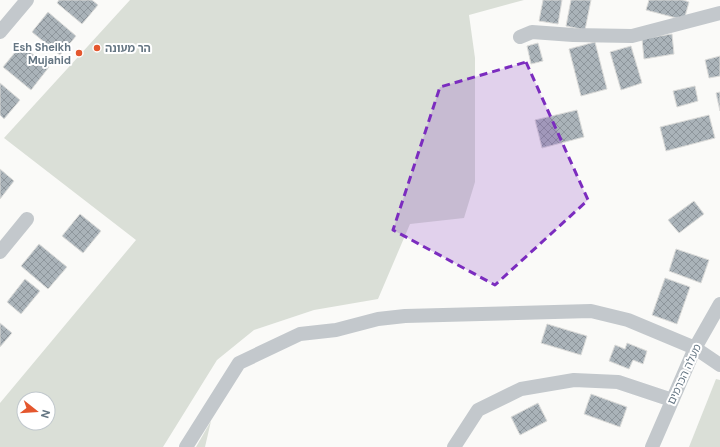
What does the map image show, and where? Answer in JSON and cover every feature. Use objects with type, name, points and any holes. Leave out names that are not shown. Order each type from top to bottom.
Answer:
[{"type":"street","points":[[0,32],[27,0]]},
{"type":"street","points":[[520,37],[532,32],[573,35],[632,36],[720,13]]},
{"type":"street","points":[[0,252],[28,219]]},
{"type":"street","name":"מעלה הכרמים","points":[[652,447],[695,348],[720,304]]},
{"type":"street","points":[[186,447],[239,363],[300,334],[336,330],[378,319],[405,316],[592,311],[628,320],[695,348],[720,365]]},
{"type":"street","points":[[454,447],[478,410],[521,389],[574,380],[618,382],[672,400]]},
{"type":"highlighted area","points":[[526,62],[588,200],[495,285],[393,230],[440,87]]},
{"type":"shaded area","points":[[130,0],[524,0],[469,15],[475,58],[475,182],[464,218],[410,224],[378,299],[314,310],[254,330],[217,360],[163,447],[0,447],[0,403],[136,240],[4,138]]},
{"type":"shaded area","points":[[716,379],[720,380],[720,447],[689,447]]},
{"type":"shaded area","points":[[211,421],[205,447],[196,447]]},
{"type":"building","points":[[59,0],[92,0],[98,5],[82,24],[57,3]]},
{"type":"building","points":[[543,0],[562,0],[558,24],[539,21]]},
{"type":"building","points":[[571,0],[591,0],[585,30],[566,26]]},
{"type":"building","points":[[649,0],[683,0],[689,2],[684,20],[646,10]]},
{"type":"building","points":[[48,12],[76,36],[60,55],[32,32]]},
{"type":"building","points":[[672,34],[674,54],[644,59],[642,39]]},
{"type":"building","points":[[595,42],[607,89],[581,96],[569,49]]},
{"type":"building","points":[[538,43],[543,61],[531,64],[527,46]]},
{"type":"building","points":[[21,45],[49,67],[31,90],[3,67]]},
{"type":"building","points":[[631,46],[642,83],[621,90],[610,52]]},
{"type":"building","points":[[720,56],[720,76],[709,78],[705,60]]},
{"type":"building","points":[[0,83],[20,100],[4,119],[0,115]]},
{"type":"building","points":[[695,86],[698,101],[677,107],[673,91]]},
{"type":"building","points":[[720,92],[720,111],[716,93]]},
{"type":"building","points":[[577,110],[584,137],[542,148],[535,120]]},
{"type":"building","points":[[709,115],[715,138],[666,151],[660,127]]},
{"type":"building","points":[[0,169],[14,181],[0,199]]},
{"type":"building","points":[[694,201],[704,214],[679,233],[668,220]]},
{"type":"building","points":[[80,214],[101,231],[83,253],[62,236]]},
{"type":"building","points":[[39,244],[67,267],[48,289],[21,266]]},
{"type":"building","points":[[676,249],[709,260],[701,283],[669,271]]},
{"type":"building","points":[[665,278],[690,287],[677,324],[652,315]]},
{"type":"building","points":[[25,279],[40,291],[21,314],[7,302]]},
{"type":"building","points":[[0,323],[12,333],[0,347]]},
{"type":"building","points":[[547,324],[587,336],[581,355],[541,343]]},
{"type":"building","points":[[627,343],[647,351],[643,364],[633,360],[629,369],[609,361],[615,345],[625,349]]},
{"type":"building","points":[[591,394],[627,407],[620,427],[584,414]]},
{"type":"building","points":[[538,403],[547,421],[520,435],[511,417]]},
{"type":"place","name":"הר מעונה","points":[[97,48]]},
{"type":"place","name":"Esh Sheikh Mujahid","points":[[79,53]]}]
